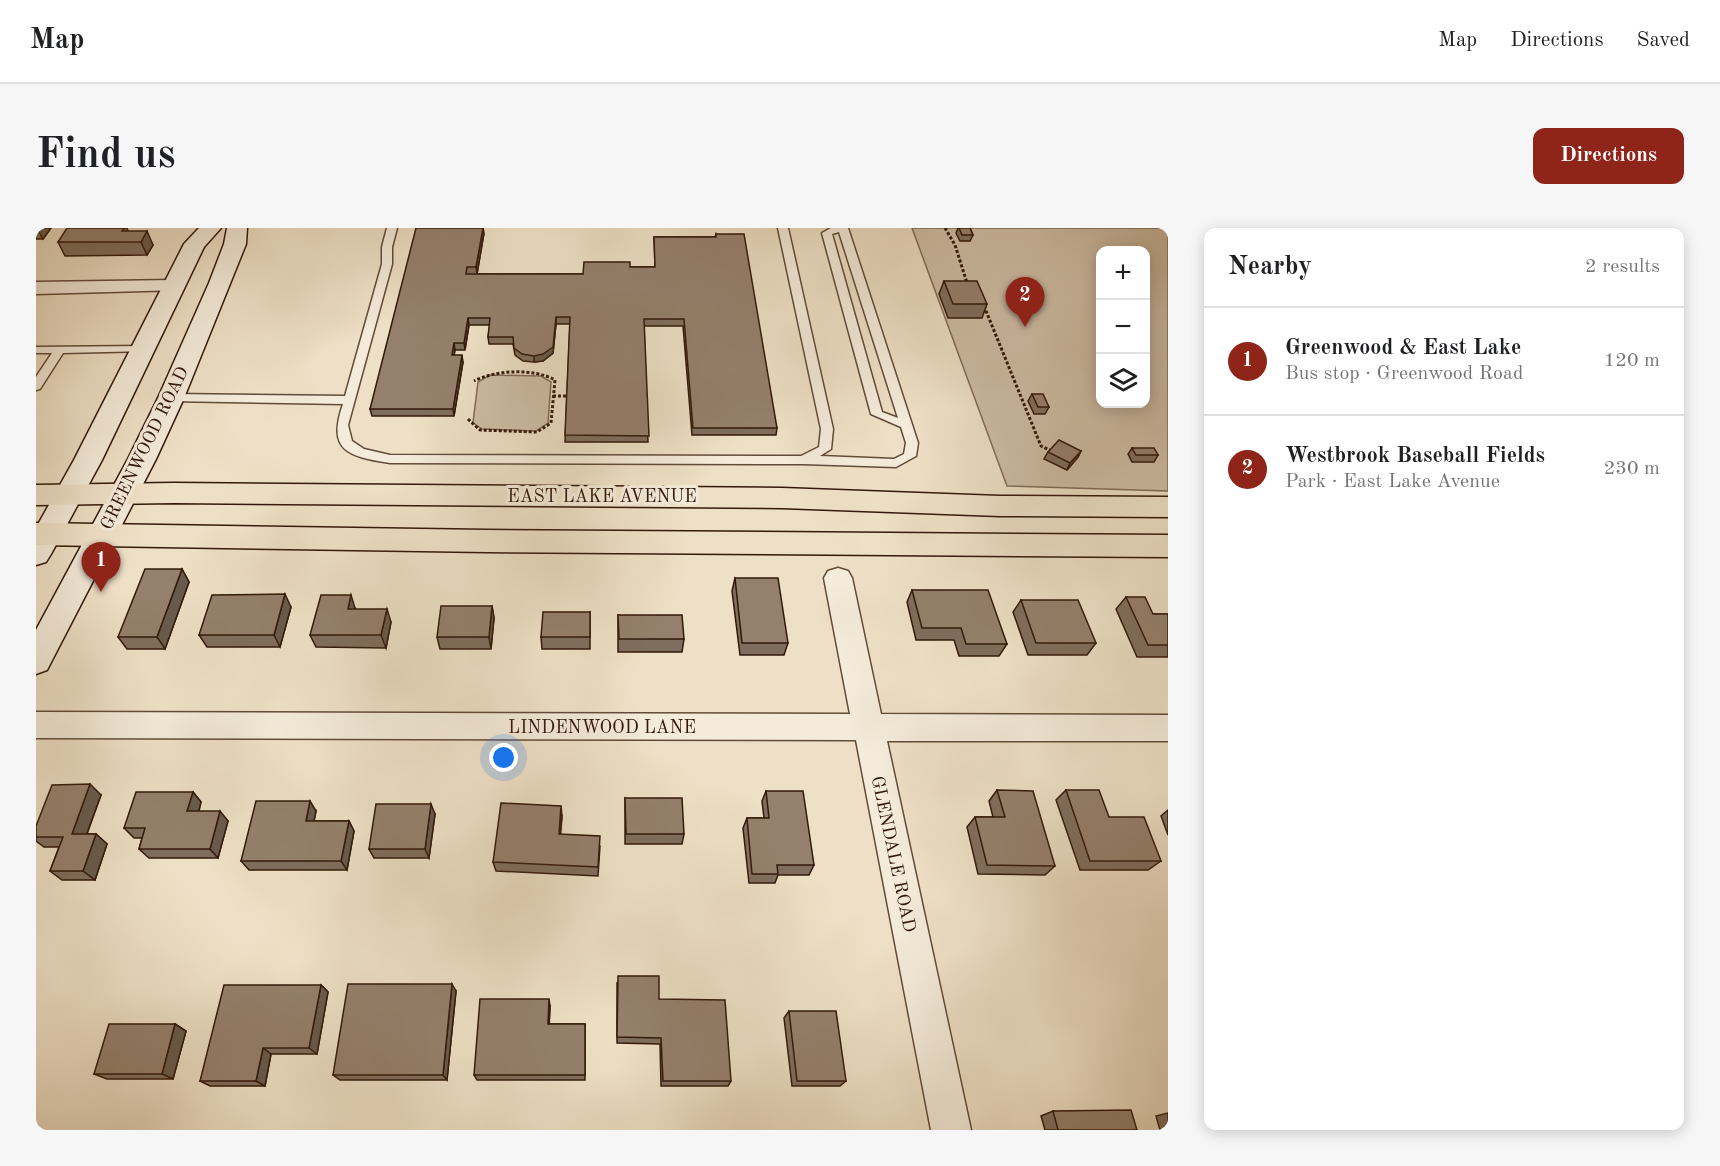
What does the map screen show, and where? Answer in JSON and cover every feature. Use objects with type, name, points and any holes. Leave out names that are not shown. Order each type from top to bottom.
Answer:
[{"type":"main road","points":[[40,541],[69,494],[145,349],[195,244],[211,228]]},
{"type":"main road","name":"GREENWOOD ROAD","points":[[36,661],[124,494],[171,398],[220,283],[235,244],[237,228]]},
{"type":"main road","name":"EAST LAKE AVENUE","points":[[36,495],[771,498],[1000,506],[1168,507]]},
{"type":"main road","points":[[40,541],[101,535],[499,541],[1168,546]]},
{"type":"street","points":[[36,288],[174,286]]},
{"type":"street","name":"GLENDALE ROAD","points":[[838,578],[951,1130]]},
{"type":"street","name":"LINDENWOOD LANE","points":[[36,725],[1168,728]]},
{"type":"lane","points":[[392,228],[387,247],[387,264],[342,429],[346,442],[359,454],[390,459],[803,460],[896,463],[910,456],[912,443],[842,228],[826,232],[877,414],[906,425]]},
{"type":"lane","points":[[783,228],[827,429],[825,449],[803,460]]},
{"type":"lane","points":[[36,350],[145,349]]},
{"type":"lane","points":[[36,386],[60,350]]},
{"type":"lane","points":[[171,398],[350,400]]},
{"type":"path","points":[[945,228],[955,245],[968,286],[974,293]]},
{"type":"path","points":[[980,300],[985,307],[1041,446],[1052,451]]},
{"type":"path","points":[[468,419],[480,430],[537,432],[551,423],[555,380],[543,373],[489,373],[474,381]]},
{"type":"path","points":[[553,396],[567,396]]},
{"type":"shaded area","points":[[912,228],[1168,228],[1168,491],[1007,486]]},
{"type":"shaded area","points":[[490,375],[541,376],[551,382],[548,423],[536,431],[482,429],[473,423],[478,382]]},
{"type":"building","points":[[67,228],[124,228],[122,231],[147,231],[141,242],[58,242]]},
{"type":"building","points":[[416,228],[483,228],[476,267],[467,267],[466,274],[583,274],[584,262],[630,262],[630,267],[655,267],[654,237],[716,237],[716,234],[744,234],[777,428],[693,428],[684,319],[644,319],[649,436],[565,435],[570,317],[556,317],[553,347],[543,354],[534,356],[522,354],[514,348],[513,337],[488,337],[490,318],[468,318],[464,343],[454,343],[452,355],[462,355],[453,409],[370,409]]},
{"type":"building","points":[[959,228],[970,228],[973,235],[962,235]]},
{"type":"building","points":[[944,281],[977,281],[987,304],[953,304]]},
{"type":"building","points":[[1032,394],[1043,394],[1049,407],[1038,407]]},
{"type":"building","points":[[1059,440],[1081,451],[1070,463],[1048,452]]},
{"type":"building","points":[[1132,448],[1154,448],[1158,455],[1136,455]]},
{"type":"building","points":[[145,569],[182,569],[157,637],[118,637]]},
{"type":"building","points":[[735,578],[778,578],[788,643],[742,643]]},
{"type":"building","points":[[912,590],[988,590],[1007,644],[966,644],[961,628],[922,628]]},
{"type":"building","points":[[285,594],[274,635],[199,635],[212,595]]},
{"type":"building","points":[[321,595],[351,595],[348,609],[387,609],[381,635],[310,635]]},
{"type":"building","points":[[1126,597],[1145,597],[1153,614],[1168,614],[1168,645],[1148,645]]},
{"type":"building","points":[[1021,600],[1078,600],[1096,643],[1036,643]]},
{"type":"building","points":[[441,606],[492,606],[489,637],[437,637]]},
{"type":"building","points":[[543,612],[590,612],[590,637],[541,637]]},
{"type":"building","points":[[618,615],[682,615],[684,639],[619,639]]},
{"type":"building","points":[[90,784],[72,834],[96,834],[83,871],[50,871],[63,837],[36,837],[36,826],[52,785]]},
{"type":"building","points":[[997,790],[1033,791],[1055,866],[987,865],[975,817],[1005,817]]},
{"type":"building","points":[[1066,790],[1099,790],[1109,817],[1144,817],[1161,861],[1090,861]]},
{"type":"building","points":[[766,791],[803,791],[814,865],[777,865],[778,874],[752,874],[747,818],[769,818]]},
{"type":"building","points":[[136,792],[193,792],[187,811],[220,811],[210,849],[139,849],[145,828],[124,828]]},
{"type":"building","points":[[625,798],[682,798],[684,834],[626,834]]},
{"type":"building","points":[[256,801],[310,801],[306,821],[349,821],[341,861],[241,861]]},
{"type":"building","points":[[501,803],[561,806],[559,834],[600,836],[598,867],[493,862]]},
{"type":"building","points":[[376,804],[431,804],[425,849],[369,849]]},
{"type":"building","points":[[618,976],[659,976],[659,999],[725,1000],[731,1081],[663,1081],[661,1038],[617,1037]]},
{"type":"building","points":[[348,984],[452,984],[443,1075],[333,1075]]},
{"type":"building","points":[[224,985],[321,985],[309,1048],[263,1048],[256,1081],[200,1081]]},
{"type":"building","points":[[480,999],[549,999],[548,1024],[585,1024],[585,1075],[474,1075]]},
{"type":"building","points":[[789,1011],[836,1011],[846,1081],[797,1081]]},
{"type":"building","points":[[109,1024],[175,1024],[162,1074],[94,1074]]},
{"type":"building","points":[[1131,1110],[1137,1130],[1058,1130],[1053,1111]]},
{"type":"place","name":"Westbrook Baseball Fields","points":[[1025,327]]},
{"type":"place","name":"Greenwood & East Lake","points":[[101,592]]}]
